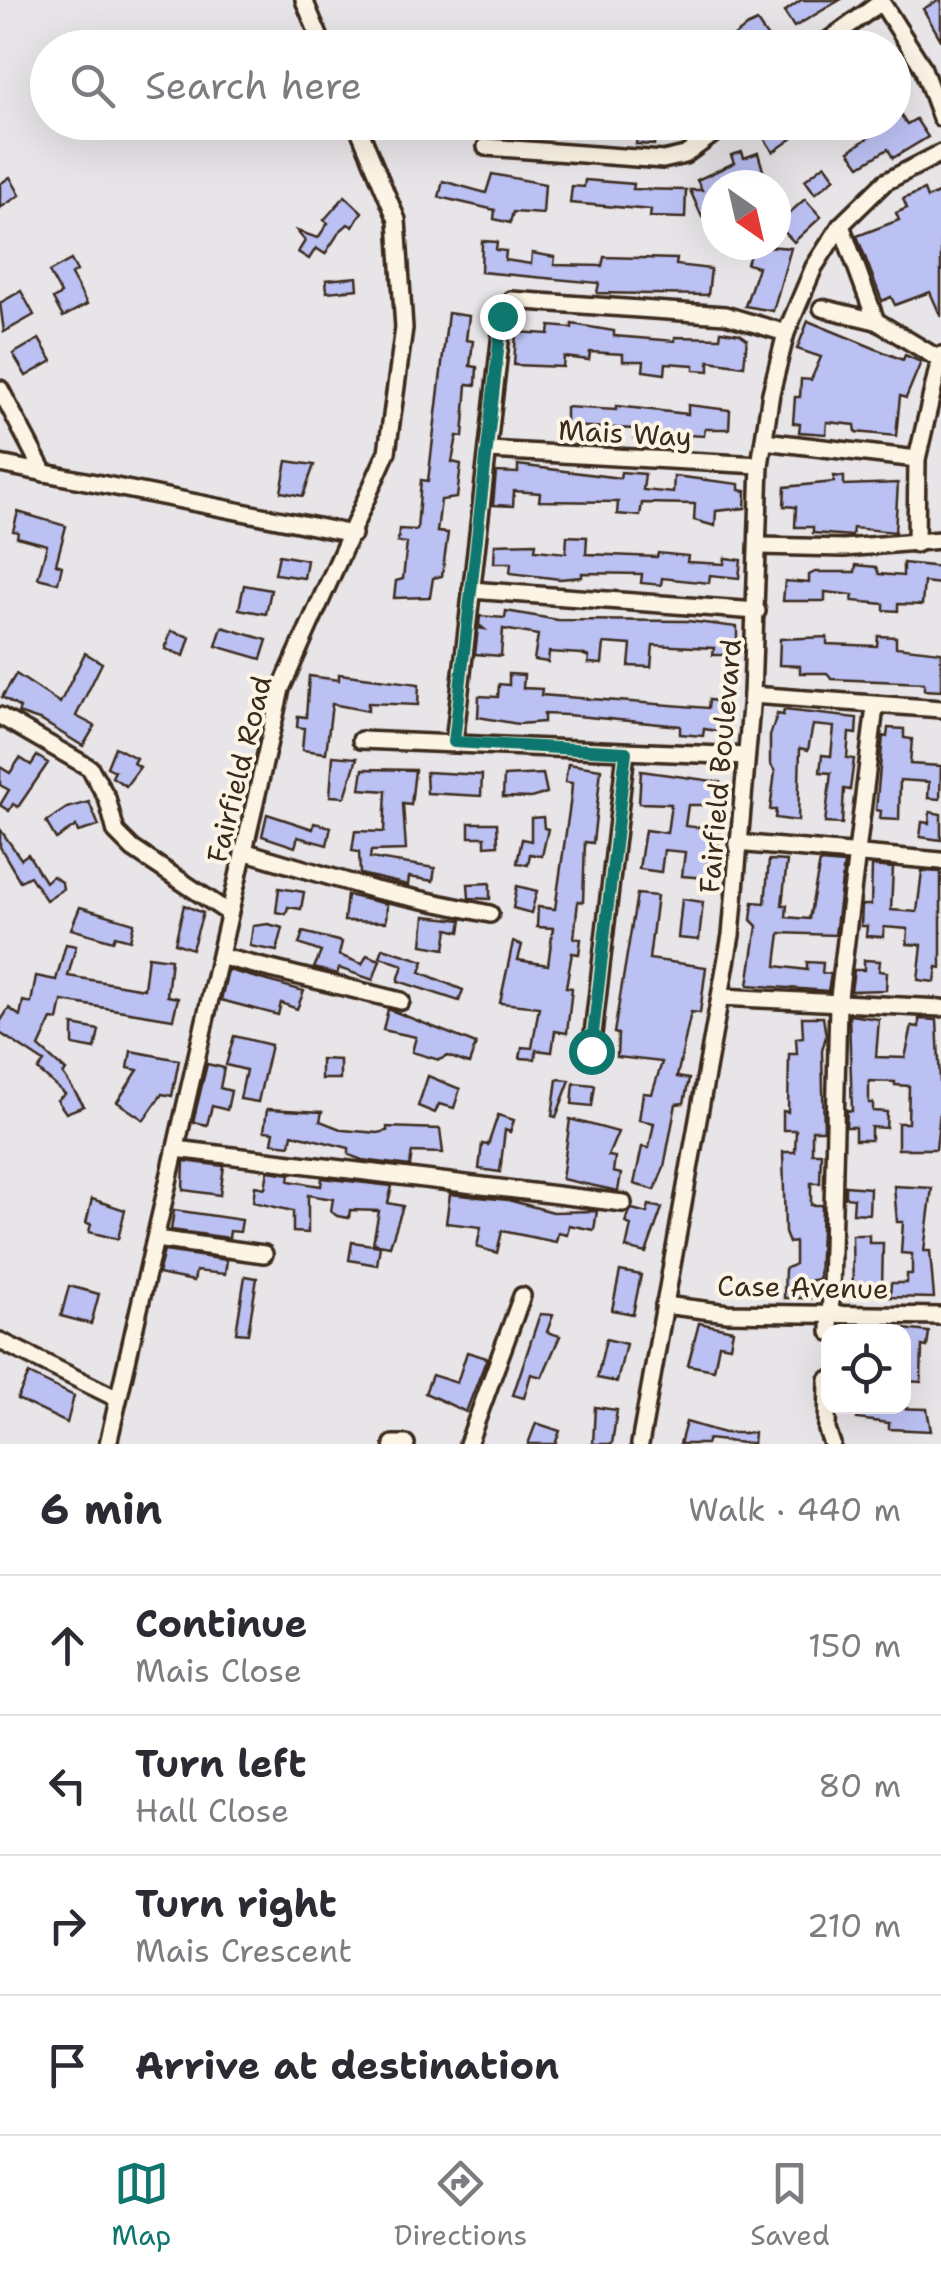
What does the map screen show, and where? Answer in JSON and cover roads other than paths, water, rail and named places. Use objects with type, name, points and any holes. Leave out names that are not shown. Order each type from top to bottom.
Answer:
[{"type":"street","points":[[304,0],[316,30]]},
{"type":"street","points":[[842,30],[880,1],[899,30]]},
{"type":"street","points":[[911,49],[922,66],[941,118]]},
{"type":"street","name":"Fairfield Road","points":[[108,1444],[282,688],[387,452],[404,328],[397,220],[364,140]]},
{"type":"street","points":[[486,147],[663,160],[685,155],[705,140]]},
{"type":"street","name":"Fairfield Boulevard","points":[[640,1444],[731,935],[752,695],[760,465],[786,333],[814,267],[841,225],[885,182],[941,153]]},
{"type":"street","points":[[841,225],[876,321]]},
{"type":"street","points":[[454,742],[502,316],[511,300],[528,298],[725,315],[786,333]]},
{"type":"street","points":[[822,308],[876,321],[940,357],[917,459],[916,544]]},
{"type":"street","points":[[0,389],[44,473]]},
{"type":"street","points":[[764,441],[917,459]]},
{"type":"street","name":"Mais Way","points":[[488,450],[760,465]]},
{"type":"street","points":[[0,464],[353,534]]},
{"type":"street","points":[[760,546],[916,544],[941,540]]},
{"type":"street","points":[[470,590],[757,611]]},
{"type":"street","points":[[752,695],[941,710]]},
{"type":"street","points":[[830,1324],[838,1005],[875,706]]},
{"type":"street","points":[[0,716],[90,768],[107,798],[116,832],[133,849],[229,913]]},
{"type":"street","points":[[361,740],[746,756]]},
{"type":"street","points":[[591,1051],[626,752]]},
{"type":"street","points":[[737,843],[858,850],[941,860]]},
{"type":"street","points":[[244,851],[374,890],[490,914]]},
{"type":"street","points":[[222,957],[400,1001]]},
{"type":"street","points":[[721,997],[941,1008]]},
{"type":"street","points":[[176,1150],[623,1203]]},
{"type":"street","points":[[156,1238],[264,1254]]},
{"type":"street","points":[[468,1444],[522,1296]]},
{"type":"street","name":"Case Avenue","points":[[664,1305],[728,1314],[941,1316]]},
{"type":"street","points":[[0,1341],[118,1400]]},
{"type":"street","points":[[393,1444],[406,1444]]}]
